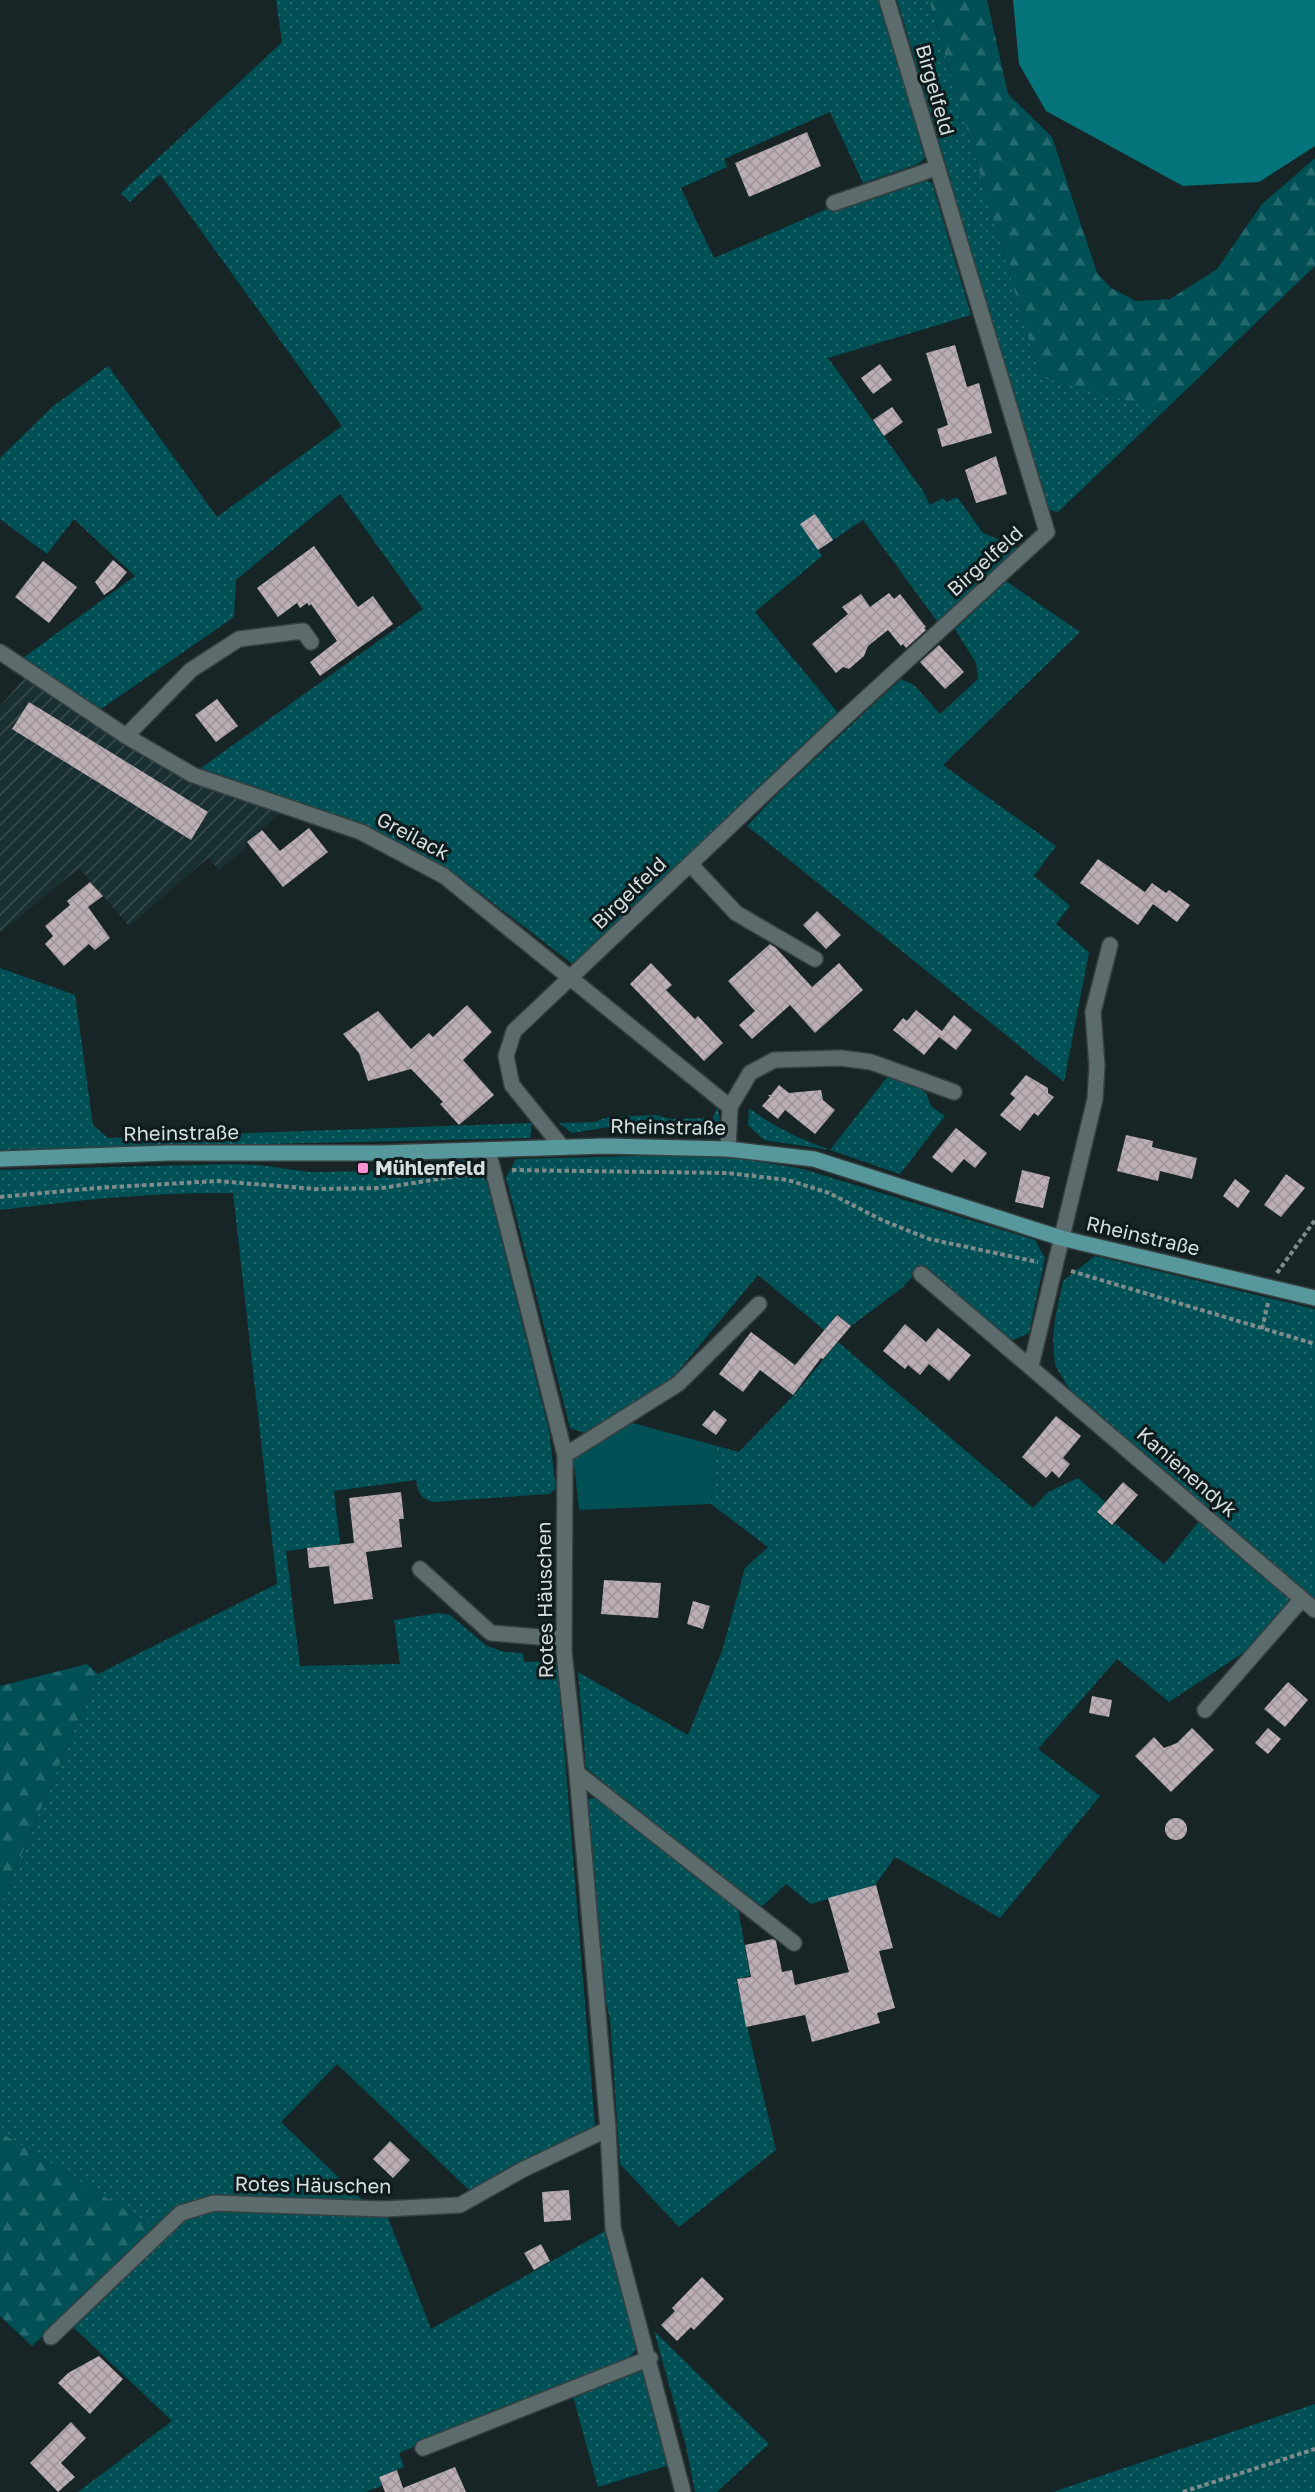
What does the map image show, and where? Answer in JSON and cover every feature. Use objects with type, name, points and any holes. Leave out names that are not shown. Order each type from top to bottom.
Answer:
[{"type":"main road","name":"Rheinstraße","points":[[0,1159],[169,1153],[379,1153],[562,1147],[667,1146],[729,1149],[814,1159],[1061,1238],[1315,1298]]},
{"type":"street","name":"Birgelfeld","points":[[562,1147],[512,1085],[506,1056],[514,1031],[826,735],[1047,532],[886,0]]},
{"type":"street","points":[[834,202],[936,168]]},
{"type":"street","points":[[126,736],[191,670],[239,639],[303,631],[312,642]]},
{"type":"street","name":"Greilack","points":[[0,652],[126,736],[193,775],[361,832],[444,876],[572,977],[730,1107]]},
{"type":"street","points":[[690,864],[736,913],[815,959]]},
{"type":"street","points":[[1031,1366],[1095,1098],[1097,1066],[1093,1012],[1110,945]]},
{"type":"street","points":[[729,1149],[730,1107],[750,1073],[774,1060],[841,1058],[870,1062],[954,1092]]},
{"type":"street","name":"Rotes Häuschen","points":[[488,1150],[565,1455],[564,1639],[608,2129],[614,2228],[628,2290],[650,2358],[683,2492]]},
{"type":"street","name":"Kanienendyk","points":[[921,1274],[1315,1610]]},
{"type":"street","points":[[565,1455],[678,1384],[759,1304]]},
{"type":"street","points":[[420,1569],[491,1633],[564,1639]]},
{"type":"street","points":[[1205,1710],[1302,1599]]},
{"type":"street","points":[[577,1773],[794,1943]]},
{"type":"street","name":"Rotes Häuschen","points":[[51,2337],[181,2214],[214,2203],[384,2209],[460,2205],[522,2170],[608,2129]]},
{"type":"street","points":[[423,2448],[650,2358]]},
{"type":"path","points":[[0,1197],[97,1188],[217,1181],[316,1189],[382,1188],[494,1170],[558,1169],[727,1173],[788,1180],[829,1193],[882,1220],[929,1239],[1055,1266],[1315,1344]]},
{"type":"path","points":[[1262,1329],[1271,1288],[1280,1268],[1315,1220]]},
{"type":"path","points":[[1183,2492],[1315,2449]]},
{"type":"shaded area","points":[[1013,0],[1315,0],[1315,146],[1259,182],[1183,186],[1046,111],[1019,64]]},
{"type":"shaded area","points":[[25,678],[135,751],[194,783],[280,813],[247,842],[244,850],[219,870],[208,858],[129,926],[79,868],[0,933],[0,706]]},
{"type":"green space","points":[[276,0],[879,0],[925,158],[918,164],[863,183],[830,112],[724,159],[727,167],[681,188],[714,258],[832,207],[918,177],[932,183],[971,315],[828,358],[923,491],[930,505],[943,498],[946,502],[957,497],[983,533],[1019,548],[939,624],[863,520],[818,550],[822,556],[755,612],[839,714],[768,778],[728,821],[574,965],[446,867],[362,824],[201,768],[423,609],[340,494],[236,580],[234,617],[101,709],[23,658],[135,576],[74,519],[47,554],[0,519],[0,458],[52,407],[108,366],[217,517],[342,426],[160,174],[130,202],[121,193],[282,42]]},
{"type":"green space","points":[[897,0],[929,0],[1040,376],[1164,411],[1058,512],[1048,510]]},
{"type":"green space","points":[[929,0],[987,0],[1008,94],[1052,137],[1097,273],[1111,288],[1136,301],[1170,299],[1217,269],[1262,204],[1315,158],[1315,266],[1164,411],[1040,377]]},
{"type":"green space","points":[[1006,581],[1080,632],[943,765],[1056,846],[1034,876],[1070,906],[1056,924],[1089,952],[1064,1082],[747,826],[781,790],[901,679],[914,685],[940,714],[978,679],[976,663],[955,629]]},
{"type":"green space","points":[[0,968],[75,995],[93,1125],[108,1138],[532,1123],[530,1138],[0,1150]]},
{"type":"green space","points":[[888,1076],[916,1085],[926,1093],[931,1106],[945,1116],[900,1174],[830,1150]]},
{"type":"green space","points":[[717,1107],[722,1128],[709,1136],[652,1125],[609,1127],[572,1133],[559,1123],[595,1122],[608,1117],[656,1115],[670,1119],[713,1118]]},
{"type":"green space","points":[[749,1108],[788,1132],[830,1150],[764,1140],[748,1125]]},
{"type":"green space","points":[[674,1155],[738,1158],[803,1169],[1035,1240],[1045,1258],[1029,1333],[1008,1342],[921,1267],[902,1288],[851,1326],[837,1314],[824,1330],[758,1275],[665,1387],[584,1433],[570,1428],[506,1177],[516,1159]]},
{"type":"green space","points":[[469,1160],[487,1182],[549,1431],[556,1489],[549,1494],[433,1502],[420,1494],[416,1480],[334,1491],[340,1544],[286,1551],[300,1666],[400,1664],[394,1620],[439,1613],[450,1615],[487,1646],[505,1652],[523,1653],[524,1662],[557,1661],[595,2126],[469,2190],[337,2064],[281,2122],[362,2200],[213,2196],[186,2203],[155,2228],[0,2132],[0,1905],[98,1674],[277,1584],[233,1193],[116,1197],[0,1210],[0,1170],[231,1164],[259,1165],[309,1172],[379,1171],[428,1162]]},
{"type":"green space","points":[[1095,1256],[1315,1309],[1315,1602],[1075,1399],[1055,1365],[1053,1340],[1055,1318],[1063,1281]]},
{"type":"green space","points":[[838,1342],[1033,1508],[1048,1492],[1078,1478],[1105,1502],[1097,1513],[1112,1526],[1115,1523],[1164,1564],[1201,1519],[1295,1600],[1249,1649],[1169,1702],[1117,1659],[1038,1749],[1100,1796],[1000,1918],[895,1857],[875,1885],[811,1904],[786,1884],[759,1909],[586,1768],[578,1672],[688,1735],[722,1651],[745,1568],[768,1547],[711,1504],[717,1446],[739,1452],[793,1396]]},
{"type":"green space","points":[[629,1422],[717,1446],[711,1504],[579,1510],[573,1455]]},
{"type":"green space","points":[[87,1664],[98,1674],[0,1905],[0,1686]]},
{"type":"green space","points":[[600,1797],[738,1908],[750,1976],[736,1979],[776,2150],[679,2227],[620,2164],[610,2019],[606,2002],[588,1799]]},
{"type":"green space","points":[[0,2132],[155,2228],[32,2346],[0,2316]]},
{"type":"green space","points":[[216,2208],[387,2215],[431,2329],[605,2231],[637,2348],[627,2361],[508,2407],[399,2453],[404,2467],[379,2477],[382,2486],[365,2492],[78,2492],[172,2421],[72,2326],[177,2225],[195,2214]]},
{"type":"green space","points":[[654,2331],[769,2444],[717,2492],[695,2492],[686,2446]]},
{"type":"green space","points":[[644,2369],[669,2465],[598,2487],[573,2396]]},
{"type":"green space","points":[[1315,2404],[1315,2492],[1053,2492]]},
{"type":"building","points":[[807,132],[821,166],[749,197],[735,163]]},
{"type":"building","points":[[955,345],[967,387],[979,383],[992,433],[942,447],[937,429],[948,425],[926,353]]},
{"type":"building","points":[[880,364],[892,380],[873,394],[861,378]]},
{"type":"building","points":[[892,407],[903,422],[884,436],[873,420]]},
{"type":"building","points":[[996,456],[1007,494],[976,503],[965,470]]},
{"type":"building","points":[[815,514],[833,540],[818,550],[800,524]]},
{"type":"building","points":[[314,546],[358,607],[373,596],[393,624],[320,676],[310,662],[337,641],[311,604],[309,606],[307,603],[300,608],[297,603],[278,617],[257,588]]},
{"type":"building","points":[[113,560],[127,572],[114,588],[104,595],[95,582]]},
{"type":"building","points":[[43,561],[77,587],[49,623],[15,597]]},
{"type":"building","points":[[889,593],[894,599],[900,594],[926,630],[906,648],[903,644],[901,646],[888,630],[868,646],[864,656],[849,669],[843,667],[836,673],[812,644],[848,614],[842,607],[861,594],[870,607]]},
{"type":"building","points":[[939,645],[964,672],[945,689],[920,662]]},
{"type":"building","points":[[217,699],[238,726],[216,742],[195,715]]},
{"type":"building","points":[[29,702],[208,812],[191,840],[12,729]]},
{"type":"building","points":[[309,828],[328,852],[283,887],[247,842],[262,830],[280,851]]},
{"type":"building","points":[[1098,859],[1145,892],[1152,883],[1166,893],[1169,890],[1190,905],[1177,922],[1153,904],[1138,925],[1080,883]]},
{"type":"building","points":[[90,882],[103,896],[88,907],[110,938],[95,950],[89,944],[64,966],[45,944],[53,936],[45,926],[70,905],[67,901]]},
{"type":"building","points":[[817,911],[841,935],[826,949],[803,925]]},
{"type":"building","points":[[770,944],[812,987],[839,963],[863,990],[815,1033],[790,1005],[752,1039],[739,1025],[755,1011],[728,981]]},
{"type":"building","points":[[651,963],[672,985],[666,990],[695,1019],[698,1016],[723,1043],[704,1061],[630,984]]},
{"type":"building","points":[[467,1005],[492,1032],[463,1060],[494,1095],[459,1125],[440,1104],[443,1102],[411,1069],[368,1081],[359,1053],[343,1034],[378,1011],[411,1049],[429,1033],[433,1037]]},
{"type":"building","points":[[916,1010],[942,1031],[954,1015],[972,1030],[956,1050],[939,1037],[924,1055],[893,1030],[903,1018],[907,1021]]},
{"type":"building","points":[[1026,1075],[1048,1088],[1048,1093],[1054,1097],[1038,1116],[1034,1113],[1020,1131],[1000,1115],[1015,1098],[1010,1094]]},
{"type":"building","points":[[779,1085],[789,1093],[821,1090],[823,1100],[835,1110],[815,1134],[785,1110],[778,1119],[762,1106],[770,1097],[768,1095],[771,1095]]},
{"type":"building","points":[[956,1128],[987,1153],[975,1168],[964,1159],[952,1173],[932,1157]]},
{"type":"building","points":[[1126,1135],[1153,1141],[1152,1147],[1197,1158],[1192,1179],[1160,1171],[1158,1181],[1117,1171]]},
{"type":"building","points":[[1022,1170],[1050,1177],[1043,1208],[1015,1202]]},
{"type":"building","points":[[1286,1174],[1305,1188],[1281,1217],[1264,1205]]},
{"type":"building","points":[[1235,1179],[1250,1191],[1238,1208],[1223,1196]]},
{"type":"building","points":[[837,1315],[851,1326],[823,1359],[821,1358],[793,1395],[760,1370],[743,1392],[719,1374],[751,1332],[795,1365]]},
{"type":"building","points":[[905,1324],[926,1342],[938,1328],[971,1355],[949,1381],[929,1364],[920,1375],[908,1365],[905,1369],[883,1351]]},
{"type":"building","points":[[714,1410],[727,1420],[716,1435],[702,1425]]},
{"type":"building","points":[[1056,1416],[1081,1436],[1063,1458],[1070,1464],[1059,1478],[1052,1471],[1046,1478],[1022,1457]]},
{"type":"building","points":[[1123,1482],[1138,1495],[1112,1525],[1097,1512]]},
{"type":"building","points":[[401,1492],[404,1519],[399,1519],[402,1547],[366,1552],[373,1599],[334,1604],[329,1566],[309,1568],[307,1548],[354,1543],[349,1498]]},
{"type":"building","points":[[604,1580],[661,1583],[658,1618],[601,1614]]},
{"type":"building","points":[[693,1601],[710,1606],[703,1629],[687,1624]]},
{"type":"building","points":[[1288,1682],[1308,1700],[1285,1727],[1264,1709]]},
{"type":"building","points":[[1092,1696],[1112,1700],[1109,1717],[1089,1713]]},
{"type":"building","points":[[1192,1728],[1214,1750],[1171,1792],[1135,1756],[1154,1737],[1164,1748],[1177,1743]]},
{"type":"building","points":[[1268,1728],[1281,1739],[1268,1754],[1255,1743]]},
{"type":"building","points":[[1176,1818],[1184,1821],[1187,1829],[1184,1837],[1176,1840],[1168,1837],[1165,1829],[1168,1821]]},
{"type":"building","points":[[876,1885],[893,1948],[879,1951],[895,2008],[877,2013],[880,2023],[812,2042],[805,2015],[746,2027],[737,1979],[751,1977],[745,1945],[773,1939],[776,1941],[782,1972],[792,1970],[795,1985],[849,1972],[828,1898]]},
{"type":"building","points":[[390,2141],[410,2160],[393,2178],[373,2159]]},
{"type":"building","points":[[569,2190],[571,2220],[544,2222],[542,2192]]},
{"type":"building","points":[[541,2244],[550,2261],[534,2270],[524,2253]]},
{"type":"building","points":[[702,2277],[724,2299],[694,2330],[691,2327],[677,2341],[661,2325],[675,2311],[672,2308]]},
{"type":"building","points":[[99,2356],[123,2379],[90,2414],[58,2383],[68,2373]]},
{"type":"building","points":[[71,2422],[86,2438],[61,2463],[75,2477],[58,2492],[30,2463]]},
{"type":"building","points":[[455,2467],[466,2492],[385,2492],[379,2477],[397,2470],[403,2488]]},
{"type":"place","name":"Mühlenfeld","points":[[363,1168]]}]
